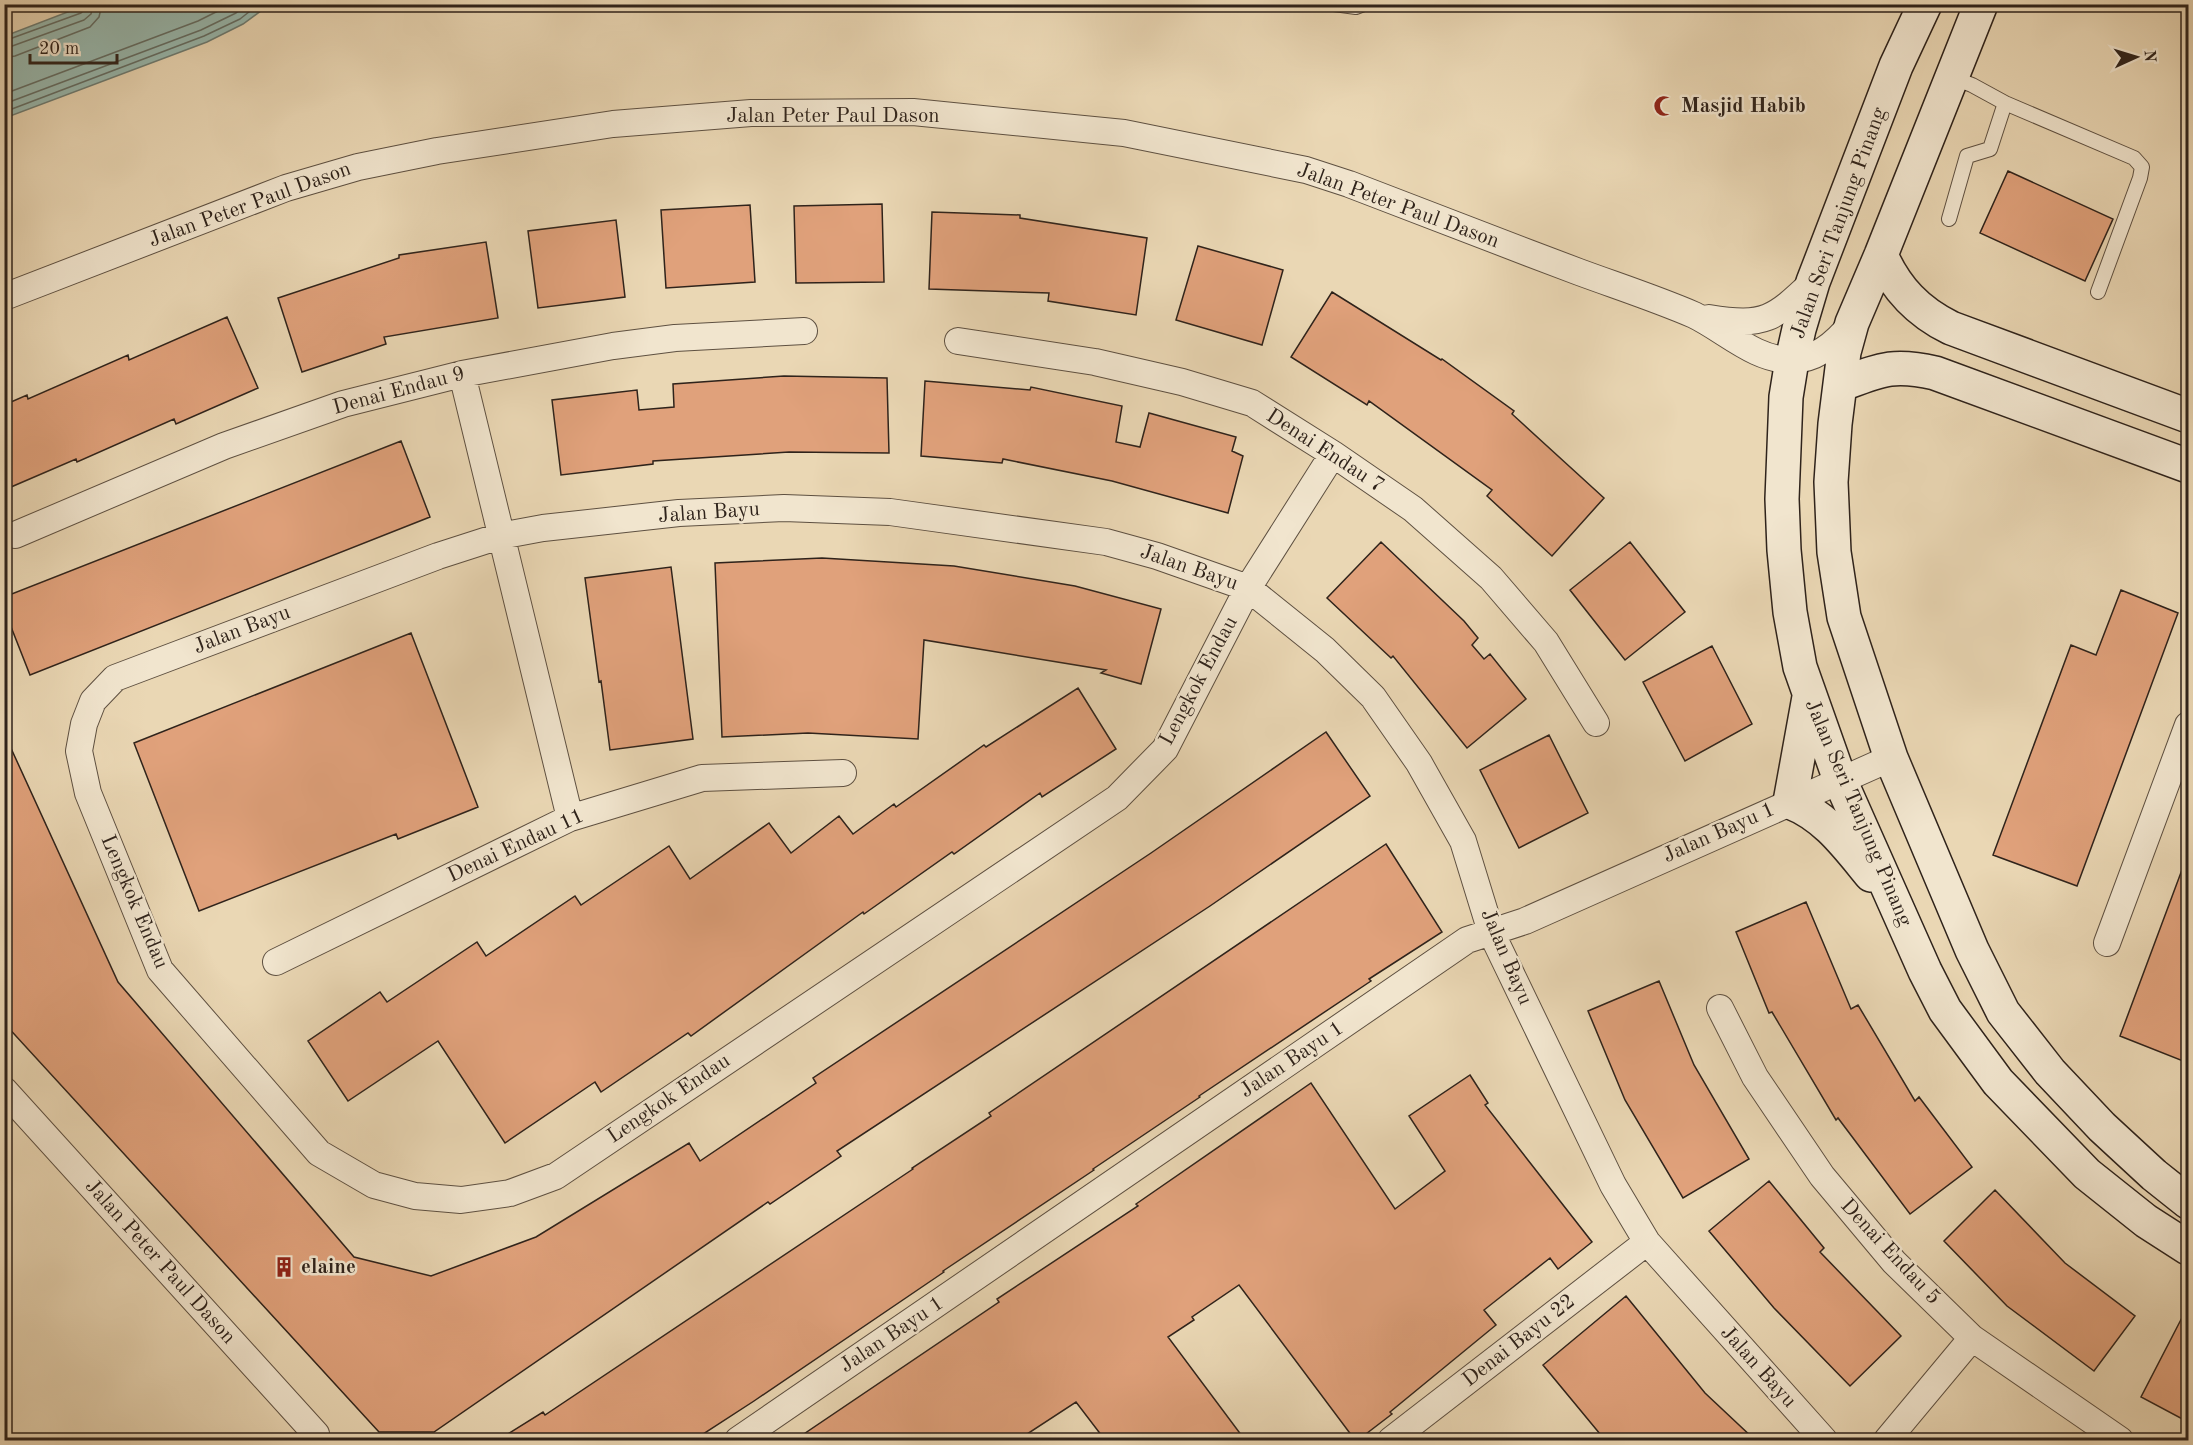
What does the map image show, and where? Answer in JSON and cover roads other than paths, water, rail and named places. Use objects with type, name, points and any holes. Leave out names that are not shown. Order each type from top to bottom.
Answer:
[{"type":"main road","name":"Jalan Seri Tanjung Pinang","points":[[1925,4],[1896,66],[1814,282],[1792,360],[1786,397],[1782,499],[1790,612],[1800,667],[1840,780],[1945,1010],[1998,1082],[2087,1174],[2146,1221],[2188,1248]]},
{"type":"main road","points":[[1981,4],[1852,323],[1844,352],[1834,424],[1831,482],[1834,552],[1844,617],[1891,758],[1972,950],[2003,1012],[2050,1072],[2102,1127],[2188,1202]]},
{"type":"main road","points":[[1881,255],[1890,275],[1903,292],[1933,319],[1951,328],[2188,416]]},
{"type":"main road","points":[[1840,385],[1891,368],[1913,368],[1935,373],[2188,466]]},
{"type":"main road","points":[[1809,695],[1790,802],[1805,808],[1830,826],[1895,904]]},
{"type":"street","name":"Jalan Peter Paul Dason","points":[[4,297],[286,188],[358,167],[437,151],[613,124],[751,114],[913,112],[1124,134],[1306,170],[1349,184],[1694,316],[1763,355],[1792,360]]},
{"type":"street","name":"Jalan Peter Paul Dason","points":[[1694,316],[1740,323],[1761,320],[1776,314],[1814,282]]},
{"type":"street","points":[[1792,360],[1805,358],[1826,348],[1839,339],[1852,323]]},
{"type":"street","name":"Denai Endau 9","points":[[15,536],[224,446],[343,404],[462,374],[623,344],[675,338],[804,331]]},
{"type":"street","name":"Denai Endau 7","points":[[958,340],[1095,362],[1182,382],[1252,403],[1333,454],[1413,509],[1491,578],[1546,642],[1596,723]]},
{"type":"street","points":[[462,374],[570,818]]},
{"type":"street","name":"Lengkok Endau","points":[[115,678],[93,701],[84,724],[79,751],[88,793],[160,970],[319,1154],[374,1185],[415,1196],[461,1200],[510,1193],[556,1176],[1117,798],[1165,750],[1248,588],[1333,454]]},
{"type":"street","name":"Jalan Bayu","points":[[115,678],[438,556],[500,537],[543,528],[679,513],[784,508],[890,512],[1106,542],[1157,556],[1248,588],[1325,650],[1372,697],[1419,763],[1463,841],[1491,932],[1613,1185],[1647,1242],[1824,1440]]},
{"type":"street","points":[[2108,943],[2188,725]]},
{"type":"street","name":"Jalan Bayu 1","points":[[738,1440],[1467,940],[1525,921],[1891,758]]},
{"type":"street","name":"Denai Endau 11","points":[[276,962],[570,818],[702,778],[843,773]]},
{"type":"street","name":"Denai Endau 5","points":[[1720,1008],[1755,1077],[1822,1176],[1894,1262],[1972,1338],[2120,1440]]},
{"type":"street","name":"Jalan Peter Paul Dason","points":[[4,1090],[316,1434]]},
{"type":"street","name":"Denai Bayu 22","points":[[1390,1440],[1647,1242]]},
{"type":"street","points":[[1887,1440],[1972,1338]]},
{"type":"lane","points":[[1334,4],[1356,7],[1364,4]]},
{"type":"lane","points":[[1951,77],[1972,85],[2005,103],[2134,158],[2142,167],[2098,292]]},
{"type":"lane","points":[[1949,219],[1967,156],[1989,149],[2005,103]]},
{"type":"water","points":[[86,5],[269,5],[243,24],[207,42],[5,118],[5,36]]},
{"type":"place","name":"Masjid Habib","points":[[1664,106]]},
{"type":"place","name":"elaine","points":[[284,1267]]}]
